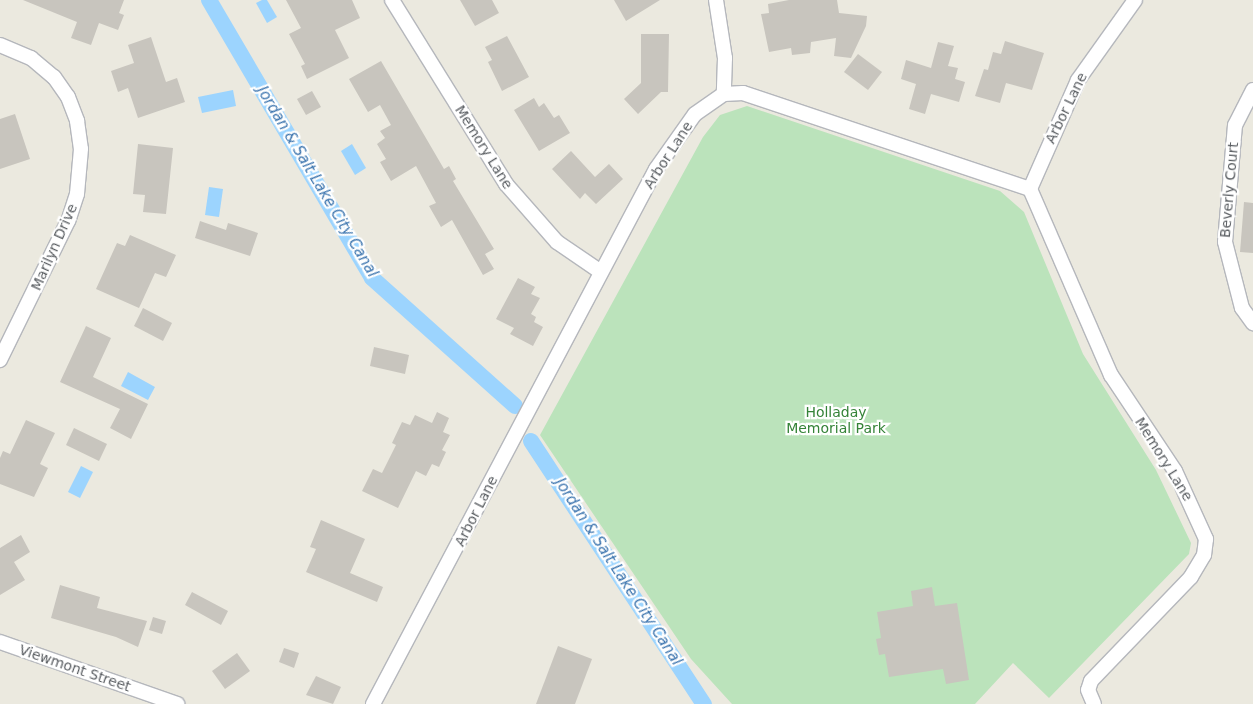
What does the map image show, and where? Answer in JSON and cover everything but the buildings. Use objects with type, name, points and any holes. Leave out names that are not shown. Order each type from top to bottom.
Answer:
[{"type":"street","name":"Memory Lane","points":[[392,0],[506,184],[557,242],[601,272]]},
{"type":"street","points":[[716,0],[725,58],[724,94],[743,93],[1030,189]]},
{"type":"street","name":"Arbor Lane","points":[[1030,189],[1078,80],[1135,0]]},
{"type":"street","name":"Marilyn Drive","points":[[0,45],[32,58],[54,77],[71,105],[82,149],[78,194],[68,221],[0,360]]},
{"type":"street","name":"Beverly Court","points":[[1251,322],[1242,308],[1225,237],[1235,125],[1253,90]]},
{"type":"street","name":"Arbor Lane","points":[[373,704],[656,168],[695,114],[724,94]]},
{"type":"street","name":"Memory Lane","points":[[1030,189],[1111,374],[1175,471],[1206,539],[1204,555],[1191,577],[1091,681],[1088,690],[1094,704]]},
{"type":"street","name":"Viewmont Street","points":[[0,642],[178,704]]},
{"type":"green space","name":"Holladay Memorial Park","points":[[747,106],[1000,191],[1024,212],[1083,354],[1156,470],[1191,543],[1189,554],[1049,698],[1013,663],[975,704],[732,704],[691,659],[540,435],[703,137],[720,115]]},
{"type":"water","points":[[267,0],[277,17],[267,23],[256,3]]},
{"type":"water","points":[[233,90],[236,106],[202,113],[198,97]]},
{"type":"water","points":[[352,144],[366,168],[355,175],[341,151]]},
{"type":"water","points":[[209,187],[223,189],[219,217],[205,215]]},
{"type":"water","points":[[128,372],[155,387],[148,400],[121,386]]},
{"type":"water","points":[[81,466],[93,472],[80,498],[68,492]]},
{"type":"waterway","name":"Jordan & Salt Lake City Canal","points":[[209,0],[372,278],[515,406]]},
{"type":"waterway","name":"Jordan & Salt Lake City Canal","points":[[531,441],[704,704]]}]
